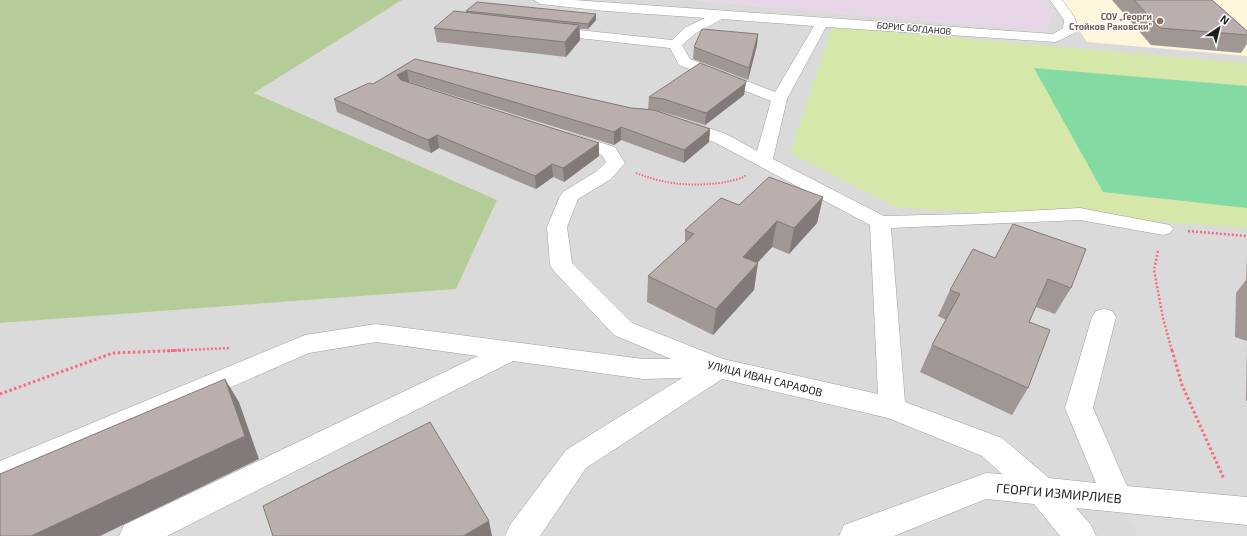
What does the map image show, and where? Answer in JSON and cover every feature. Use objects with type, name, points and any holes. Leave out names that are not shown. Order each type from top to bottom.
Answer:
[{"type":"street","name":"БОРИС БОГДАНОВ","points":[[540,0],[605,7],[823,21],[1021,37],[1056,38],[1070,30],[1070,20],[1056,0]]},
{"type":"street","points":[[536,29],[675,44],[690,30],[722,15]]},
{"type":"street","points":[[763,161],[779,99],[823,21]]},
{"type":"street","points":[[675,44],[684,62],[779,99]]},
{"type":"street","points":[[671,121],[720,138],[880,222],[967,220],[1080,214],[1163,229]]},
{"type":"street","points":[[549,131],[609,151],[616,163]]},
{"type":"street","name":"УЛИЦА ИВАН САРАФОВ","points":[[616,163],[604,175],[570,196],[557,227],[561,265],[623,329],[718,368],[892,408],[992,447],[1042,491],[1080,536]]},
{"type":"street","points":[[880,222],[892,408]]},
{"type":"street","points":[[1104,317],[1079,408],[1117,498]]},
{"type":"street","points":[[0,474],[305,344],[376,333],[643,369],[718,368]]},
{"type":"street","points":[[135,536],[511,351]]},
{"type":"street","points":[[521,536],[576,458],[718,368]]},
{"type":"street","name":"ГЕОРГИ ИЗМИРЛИЕВ","points":[[855,536],[986,486],[1242,510]]},
{"type":"path","points":[[616,163],[644,176],[675,185],[716,185],[743,178],[763,161]]},
{"type":"path","points":[[1242,510],[1182,385],[1163,318],[1154,270],[1163,229],[1247,236]]},
{"type":"path","points":[[0,394],[113,353],[236,347]]},
{"type":"shaded area","points":[[402,0],[691,0],[1046,31],[1052,10],[1045,0],[1247,0],[1247,536],[0,536],[0,323],[456,289],[497,200],[254,93]]},
{"type":"shaded area","points":[[691,0],[1045,0],[1052,10],[1046,31]]},
{"type":"shaded area","name":"СОУ „Георги Стойков Раковски”","points":[[1059,0],[1247,0],[1247,56],[1087,42]]},
{"type":"shaded area","points":[[1124,509],[1247,520],[1247,536],[1138,536]]},
{"type":"green space","points":[[0,0],[402,0],[254,93],[497,200],[456,289],[0,323]]},
{"type":"green space","points":[[832,27],[1247,63],[1247,228],[1150,221],[898,208],[790,153]]},
{"type":"green space","points":[[1034,68],[1247,86],[1247,208],[1103,192]]},
{"type":"building","points":[[1134,0],[1212,0],[1247,31],[1247,35],[1160,28]]},
{"type":"building","points":[[477,2],[596,14],[588,24],[466,11]]},
{"type":"building","points":[[454,11],[579,25],[565,42],[434,28]]},
{"type":"building","points":[[702,29],[758,34],[749,68],[694,47]]},
{"type":"building","points":[[415,59],[631,108],[654,110],[710,129],[684,150],[621,127],[614,132],[407,70],[397,75],[401,80],[599,143],[563,168],[552,164],[535,176],[437,135],[428,140],[334,99],[369,83],[373,84]]},
{"type":"building","points":[[700,63],[746,81],[746,83],[706,113],[664,99],[649,97]]},
{"type":"building","points":[[769,177],[823,197],[794,228],[777,221],[743,257],[758,263],[716,309],[648,276],[694,234],[685,230],[721,198],[739,205]]},
{"type":"building","points":[[1013,224],[1086,249],[1071,288],[1048,279],[1029,322],[1050,330],[1028,388],[932,345],[960,294],[950,290],[973,249],[995,258]]},
{"type":"building","points":[[225,379],[245,436],[31,536],[0,536],[0,474]]},
{"type":"building","points":[[430,422],[489,521],[463,536],[273,536],[263,506]]},
{"type":"place","name":"СОУ „Георги Стойков Раковски”","points":[[1160,21]]}]
